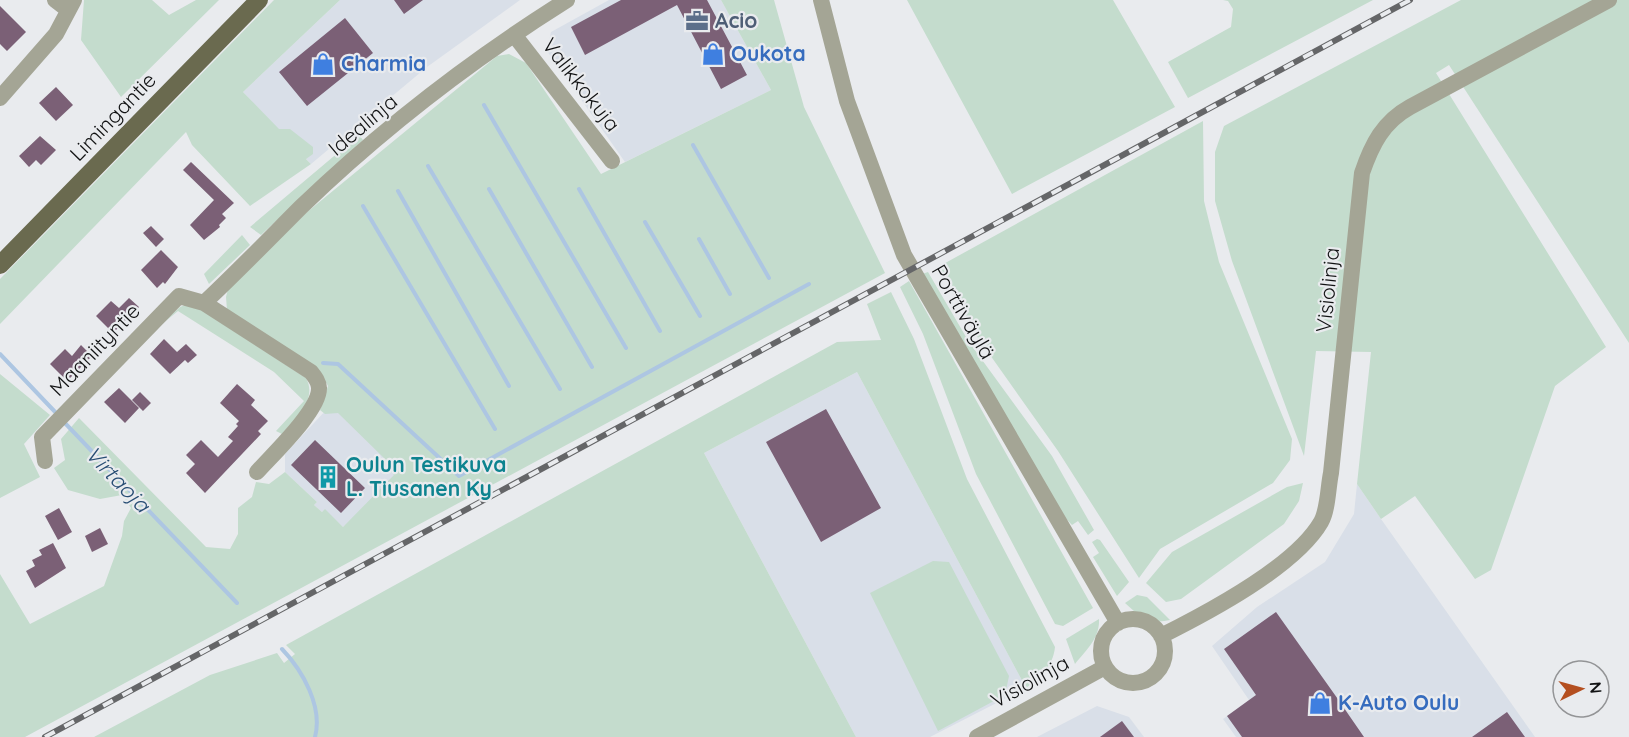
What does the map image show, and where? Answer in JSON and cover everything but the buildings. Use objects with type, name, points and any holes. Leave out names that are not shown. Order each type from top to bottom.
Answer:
[{"type":"main road","name":"Limingantie","points":[[0,265],[259,0]]},
{"type":"street","name":"Idealinja","points":[[204,303],[302,207],[375,142],[515,36],[567,0]]},
{"type":"street","name":"Porttiväylä","points":[[821,0],[847,100],[904,255],[1118,623]]},
{"type":"street","name":"Visiolinja","points":[[1161,636],[1205,614],[1290,558],[1321,522],[1331,473],[1362,173],[1370,149],[1383,128],[1396,115],[1410,106],[1608,0]]},
{"type":"street","points":[[0,98],[56,34],[66,3]]},
{"type":"street","name":"Valikkokuja","points":[[515,36],[612,161]]},
{"type":"street","name":"Maaniityntie","points":[[45,461],[42,438],[179,296],[204,303]]},
{"type":"street","points":[[204,303],[310,372],[318,382],[319,394],[311,410],[257,472]]},
{"type":"street","points":[[1134,619],[1142,620],[1150,624],[1161,636],[1164,644],[1164,660],[1156,674],[1149,679],[1141,682],[1124,682],[1117,679],[1105,667],[1101,650],[1102,642],[1111,628],[1118,623],[1134,619]]},
{"type":"street","name":"Visiolinja","points":[[977,737],[1105,667]]},
{"type":"shaded area","points":[[340,0],[520,0],[427,67],[311,164],[243,92]]},
{"type":"shaded area","points":[[609,0],[721,0],[771,90],[625,162],[547,51],[551,32]]},
{"type":"shaded area","points":[[857,372],[1026,688],[930,737],[856,737],[704,453]]},
{"type":"shaded area","points":[[327,409],[345,412],[419,457],[343,527],[325,510],[322,512],[314,505],[317,502],[285,472],[285,454]]},
{"type":"shaded area","points":[[1357,484],[1535,737],[1236,737],[1223,719],[1249,700],[1212,646],[1257,607],[1325,562],[1354,514]]},
{"type":"shaded area","points":[[1097,706],[1129,717],[1144,737],[1037,737]]},
{"type":"green space","points":[[84,0],[152,0],[169,15],[196,0],[219,0],[121,97],[81,40]]},
{"type":"green space","points":[[274,0],[340,0],[243,92],[279,129],[290,129],[313,147],[313,154],[306,159],[311,164],[250,206],[192,145],[186,132],[0,324],[0,279]]},
{"type":"green space","points":[[721,0],[774,0],[804,107],[885,273],[25,737],[0,737],[0,574],[30,624],[104,586],[122,536],[124,521],[131,508],[122,495],[100,499],[68,490],[54,468],[65,460],[61,439],[79,418],[206,547],[230,549],[238,534],[238,508],[252,497],[256,482],[269,484],[285,472],[317,502],[314,505],[322,512],[325,509],[343,527],[394,475],[383,463],[386,460],[338,413],[325,414],[320,410],[328,386],[322,375],[227,310],[228,289],[306,213],[497,56],[509,54],[526,63],[601,174],[771,90]]},
{"type":"green space","points":[[907,0],[1113,0],[1175,107],[1012,194]]},
{"type":"green space","points":[[1223,0],[1373,0],[1188,98],[1168,62],[1231,27],[1233,9],[1228,1]]},
{"type":"green space","points":[[1461,0],[1629,0],[1629,343],[1449,65],[1436,73],[1606,347],[1555,386],[1491,570],[1475,579],[1415,496],[1381,519],[1357,484],[1371,352],[1316,351],[1304,456],[1232,261],[1215,201],[1215,152],[1224,126]]},
{"type":"green space","points":[[1203,121],[1204,201],[1219,262],[1292,439],[1290,460],[1273,483],[1160,549],[1139,578],[1058,451],[978,338],[938,267]]},
{"type":"green space","points":[[359,135],[363,140],[261,235],[250,227]]},
{"type":"green space","points":[[242,235],[250,245],[209,284],[204,274]]},
{"type":"green space","points":[[928,272],[969,342],[1052,456],[1094,530],[1088,535],[1078,521],[1072,525],[1051,503],[922,274]]},
{"type":"green space","points":[[909,281],[1093,608],[1063,626],[1055,624],[976,474],[923,334],[900,287]]},
{"type":"green space","points":[[891,292],[914,339],[967,479],[1055,647],[1049,666],[1026,688],[857,372],[704,453],[856,737],[94,737],[210,675],[277,653],[284,663],[295,654],[286,645],[837,342],[881,340],[867,304]]},
{"type":"green space","points":[[185,305],[195,306],[306,378],[309,386],[307,401],[282,434],[276,431],[304,401],[274,372],[178,311],[162,324]]},
{"type":"green space","points":[[0,374],[50,415],[24,444],[40,477],[0,498]]},
{"type":"green space","points":[[1303,483],[1299,501],[1284,524],[1181,599],[1166,602],[1146,583],[1172,552],[1287,487]]},
{"type":"green space","points":[[1100,540],[1129,582],[1117,596],[1093,557],[1099,553],[1092,542]]},
{"type":"green space","points":[[933,561],[949,562],[1009,676],[1005,695],[938,731],[870,593]]},
{"type":"green space","points":[[1137,595],[1147,597],[1170,620],[1150,620],[1135,612],[1125,603]]},
{"type":"green space","points":[[1099,619],[1095,638],[1075,664],[1066,639]]},
{"type":"waterway","points":[[484,105],[626,348]]},
{"type":"waterway","points":[[693,145],[769,278]]},
{"type":"waterway","points":[[428,166],[560,389]]},
{"type":"waterway","points":[[489,189],[592,367]]},
{"type":"waterway","points":[[579,189],[660,331]]},
{"type":"waterway","points":[[398,191],[509,386]]},
{"type":"waterway","points":[[363,206],[495,429]]},
{"type":"waterway","points":[[645,222],[700,316]]},
{"type":"waterway","points":[[699,239],[730,294]]},
{"type":"waterway","points":[[323,363],[338,364],[459,476],[809,284]]},
{"type":"waterway","name":"Virtaoja","points":[[0,354],[58,415]]},
{"type":"waterway","name":"Virtaoja","points":[[63,421],[237,603]]},
{"type":"waterway","name":"Virtaoja","points":[[282,649],[304,679],[314,702],[317,726],[315,737]]},
{"type":"railway","points":[[45,737],[1410,0]]},
{"type":"place","name":"Acio","points":[[697,21]]},
{"type":"place","name":"Oukota","points":[[713,54]]},
{"type":"place","name":"Charmia","points":[[323,64]]},
{"type":"place","name":"Oulun Testikuva L. Tiusanen Ky","points":[[328,477]]},
{"type":"place","name":"K-Auto Oulu","points":[[1320,703]]}]
